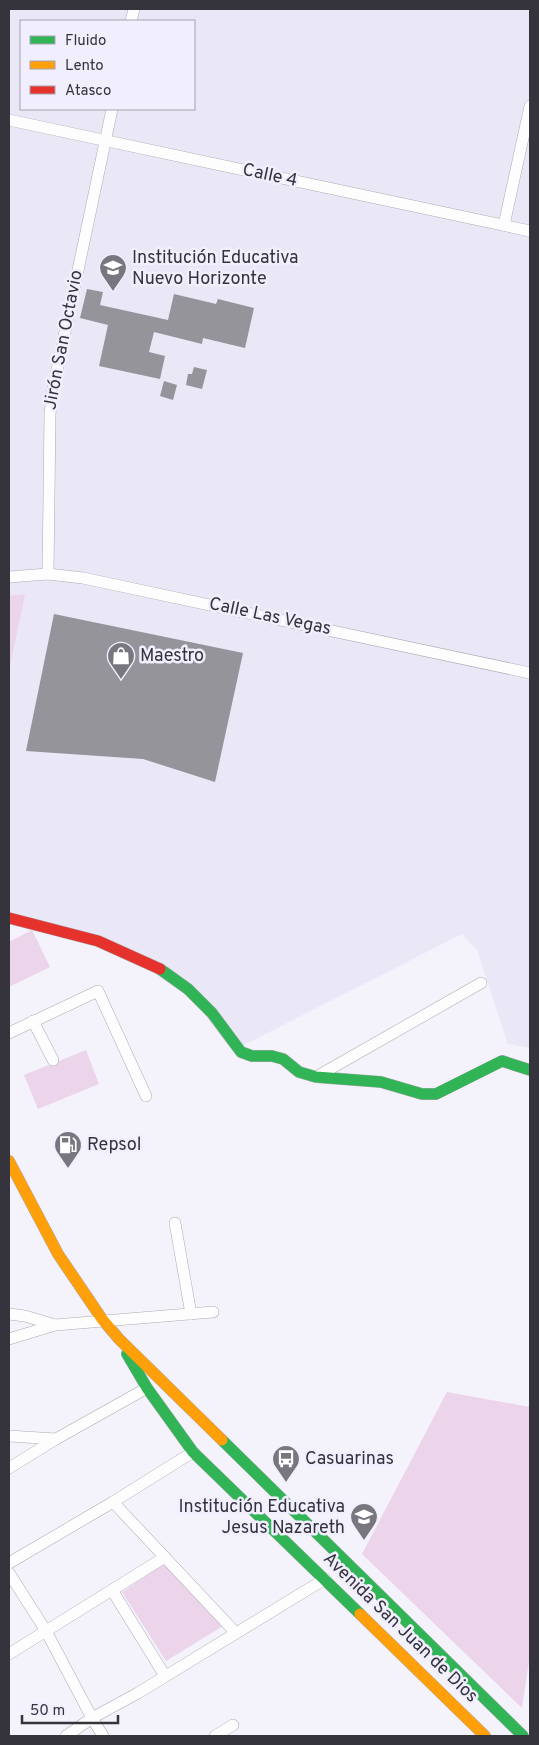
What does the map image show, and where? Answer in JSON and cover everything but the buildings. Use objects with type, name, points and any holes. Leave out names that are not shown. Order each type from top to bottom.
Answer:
[{"type":"main road","points":[[9,918],[98,941],[159,968],[188,989],[212,1013],[241,1052],[252,1056],[272,1056],[283,1059],[299,1072],[316,1077],[381,1082],[422,1094],[436,1094],[502,1061],[530,1070]]},
{"type":"main road","name":"Avenida San Juan de Dios","points":[[9,1161],[36,1216],[63,1263],[103,1321],[119,1339],[524,1736]]},
{"type":"main road","name":"Avenida San Juan de Dios","points":[[119,1339],[147,1388],[194,1452],[484,1736]]},
{"type":"street","points":[[504,225],[530,106]]},
{"type":"street","name":"Jirón San Octavio","points":[[48,574],[50,423],[53,389],[112,110]]},
{"type":"street","name":"Calle 4","points":[[9,120],[530,231]]},
{"type":"street","name":"Calle Las Vegas","points":[[9,577],[48,574],[83,578],[530,673]]},
{"type":"street","points":[[316,1077],[481,983]]},
{"type":"street","points":[[9,1033],[98,991],[146,1096]]},
{"type":"street","points":[[33,1021],[53,1060]]},
{"type":"street","points":[[175,1223],[192,1314]]},
{"type":"street","points":[[9,1339],[54,1325],[213,1312]]},
{"type":"street","points":[[9,1314],[25,1316],[54,1325]]},
{"type":"street","points":[[9,1468],[56,1439],[147,1388]]},
{"type":"street","points":[[9,1436],[56,1439]]},
{"type":"street","points":[[9,1562],[113,1502],[194,1452]]},
{"type":"street","points":[[113,1502],[236,1633]]},
{"type":"street","points":[[9,1654],[165,1557]]},
{"type":"street","points":[[9,1573],[46,1631],[92,1718],[104,1736]]},
{"type":"street","points":[[66,1736],[92,1718],[325,1579]]},
{"type":"street","points":[[112,1590],[165,1676]]},
{"type":"street","points":[[215,1736],[234,1725]]},
{"type":"shaded area","points":[[9,9],[530,9],[530,1048],[508,1044],[477,950],[462,934],[232,1051],[194,1001],[114,945],[9,911]]},
{"type":"shaded area","points":[[25,594],[9,671],[9,596]]},
{"type":"shaded area","points":[[32,930],[50,967],[9,987],[9,942]]},
{"type":"shaded area","points":[[86,1050],[99,1084],[38,1109],[24,1075]]},
{"type":"shaded area","points":[[447,1392],[530,1407],[530,1654],[522,1708],[362,1554]]},
{"type":"shaded area","points":[[164,1564],[223,1626],[166,1661],[122,1592]]},
{"type":"traffic: fast","points":[[160,969],[188,989],[212,1013],[241,1052],[252,1056],[272,1056],[283,1059],[299,1072],[316,1077],[381,1082],[422,1094],[436,1094],[502,1061],[530,1070]]},
{"type":"traffic: fast","points":[[127,1354],[147,1388],[193,1452],[360,1614]]},
{"type":"traffic: fast","points":[[222,1440],[523,1736]]},
{"type":"traffic: slow","points":[[9,1161],[58,1254],[102,1319],[119,1339],[222,1440]]},
{"type":"traffic: slow","points":[[360,1614],[485,1736]]},
{"type":"traffic: jam","points":[[9,918],[98,941],[160,969]]},
{"type":"place","name":"Institución Educativa Nuevo Horizonte","points":[[113,292]]},
{"type":"place","name":"Maestro","points":[[121,680]]},
{"type":"place","name":"Repsol","points":[[68,1169]]},
{"type":"place","name":"Casuarinas","points":[[286,1483]]},
{"type":"place","name":"Institución Educativa Jesus Nazareth","points":[[364,1541]]}]
